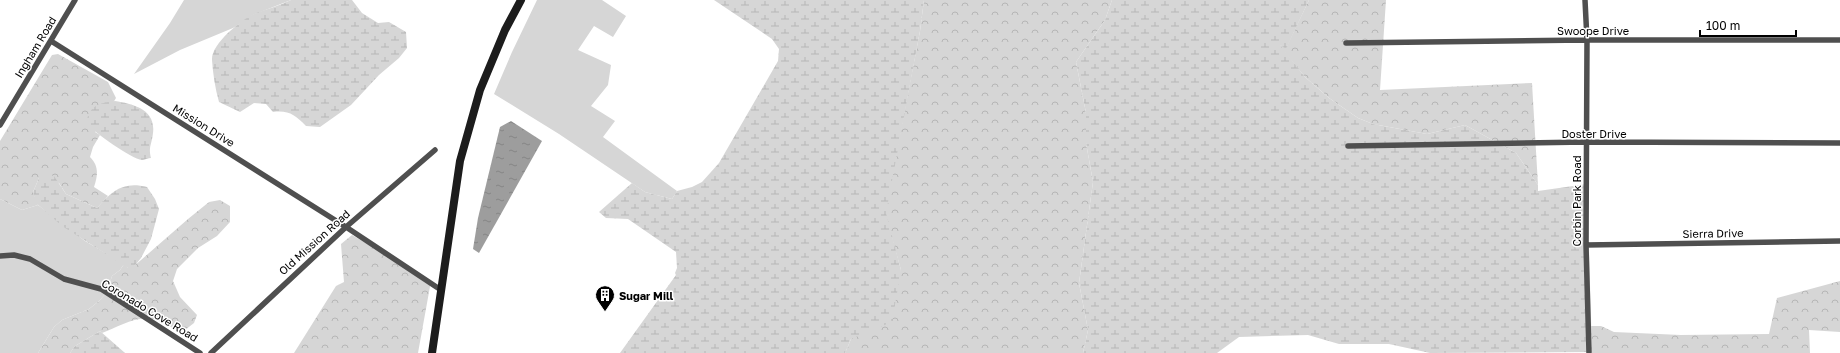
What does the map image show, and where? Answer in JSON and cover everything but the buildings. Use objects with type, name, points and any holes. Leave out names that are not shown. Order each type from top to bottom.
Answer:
[{"type":"street","name":"Ingham Road","points":[[0,125],[75,0]]},
{"type":"street","points":[[432,353],[460,161],[480,90],[505,30],[521,0]]},
{"type":"street","name":"Corbin Park Road","points":[[1585,0],[1587,40],[1586,245],[1589,353]]},
{"type":"street","name":"Swoope Drive","points":[[1346,43],[1587,40],[1840,40]]},
{"type":"street","name":"Mission Drive","points":[[50,41],[346,228],[441,290]]},
{"type":"street","name":"Doster Drive","points":[[1348,146],[1586,142],[1840,143]]},
{"type":"street","name":"Old Mission Road","points":[[211,353],[346,228],[435,150]]},
{"type":"street","name":"Sierra Drive","points":[[1586,245],[1840,242]]},
{"type":"street","name":"Coronado Cove Road","points":[[0,256],[14,255],[30,259],[64,279],[101,290],[200,353]]},
{"type":"green space","points":[[184,0],[291,0],[253,15],[233,28],[180,50],[134,74],[170,23]]},
{"type":"green space","points":[[291,0],[352,0],[362,13],[378,23],[389,22],[406,32],[407,48],[399,58],[379,75],[351,105],[320,127],[306,126],[295,116],[288,113],[273,112],[266,104],[254,103],[240,112],[219,102],[216,92],[212,60],[216,47],[221,40],[248,17]]},
{"type":"green space","points":[[537,0],[602,0],[626,16],[613,37],[594,26],[578,50],[611,65],[608,85],[591,106],[615,121],[603,137],[677,191],[672,199],[645,192],[559,134],[494,94]]},
{"type":"green space","points":[[714,0],[924,0],[920,31],[886,213],[901,270],[892,322],[851,339],[845,353],[620,353],[676,275],[676,252],[628,219],[606,218],[599,212],[632,183],[645,192],[672,199],[677,191],[692,187],[702,182],[719,163],[778,61],[779,49],[772,39]]},
{"type":"green space","points":[[924,0],[1112,0],[1105,20],[1076,62],[1086,113],[1086,143],[1093,182],[1079,283],[1088,330],[1083,353],[845,353],[851,339],[901,270],[885,213],[920,31]]},
{"type":"green space","points":[[1112,0],[1309,0],[1286,49],[1280,45],[1305,77],[1329,98],[1358,118],[1373,124],[1427,134],[1465,125],[1516,153],[1538,185],[1538,191],[1587,184],[1592,352],[1430,353],[1389,344],[1339,344],[1308,335],[1239,337],[1217,353],[1083,353],[1088,330],[1079,283],[1093,182],[1086,143],[1086,113],[1076,62],[1105,20]]},
{"type":"green space","points":[[1309,0],[1386,0],[1380,90],[1532,83],[1538,185],[1516,153],[1465,125],[1427,134],[1373,124],[1358,118],[1329,98],[1305,77],[1278,44],[1286,48]]},
{"type":"green space","points":[[58,54],[108,82],[116,98],[95,132],[100,135],[93,147],[90,157],[95,164],[97,171],[94,187],[108,196],[97,208],[66,194],[59,183],[39,178],[33,192],[38,205],[22,210],[0,199],[0,141],[52,55]]},
{"type":"green space","points":[[115,101],[136,106],[147,113],[151,118],[153,133],[150,148],[151,158],[142,160],[130,155],[105,139],[86,124],[89,113],[95,106]]},
{"type":"green space","points":[[46,174],[54,176],[66,194],[97,208],[113,192],[119,189],[131,185],[147,187],[155,199],[159,209],[151,239],[141,258],[133,268],[128,268],[62,226],[36,203],[33,192],[39,178]]},
{"type":"green space","points":[[0,199],[22,210],[38,205],[85,241],[124,264],[120,270],[112,276],[107,292],[99,301],[89,309],[62,320],[54,327],[38,353],[0,353]]},
{"type":"green space","points":[[220,200],[230,206],[230,222],[217,236],[198,248],[177,269],[173,281],[180,297],[197,315],[194,323],[185,330],[175,329],[156,320],[135,320],[102,333],[100,331],[75,346],[70,353],[38,353],[54,327],[62,320],[89,309],[99,301],[107,292],[112,276],[120,270],[124,264],[128,268],[133,267],[209,202]]},
{"type":"green space","points":[[352,235],[431,281],[418,353],[294,353],[336,286],[344,282],[341,244]]},
{"type":"green space","points":[[1840,281],[1840,332],[1809,330],[1810,353],[1592,353],[1591,326],[1601,326],[1614,332],[1681,335],[1769,334],[1777,298]]},
{"type":"green space","points":[[100,331],[125,353],[70,353],[75,346]]},
{"type":"water","points":[[511,121],[542,141],[479,253],[473,249],[478,218],[500,127]]},
{"type":"place","name":"Sugar Mill","points":[[605,312]]}]
